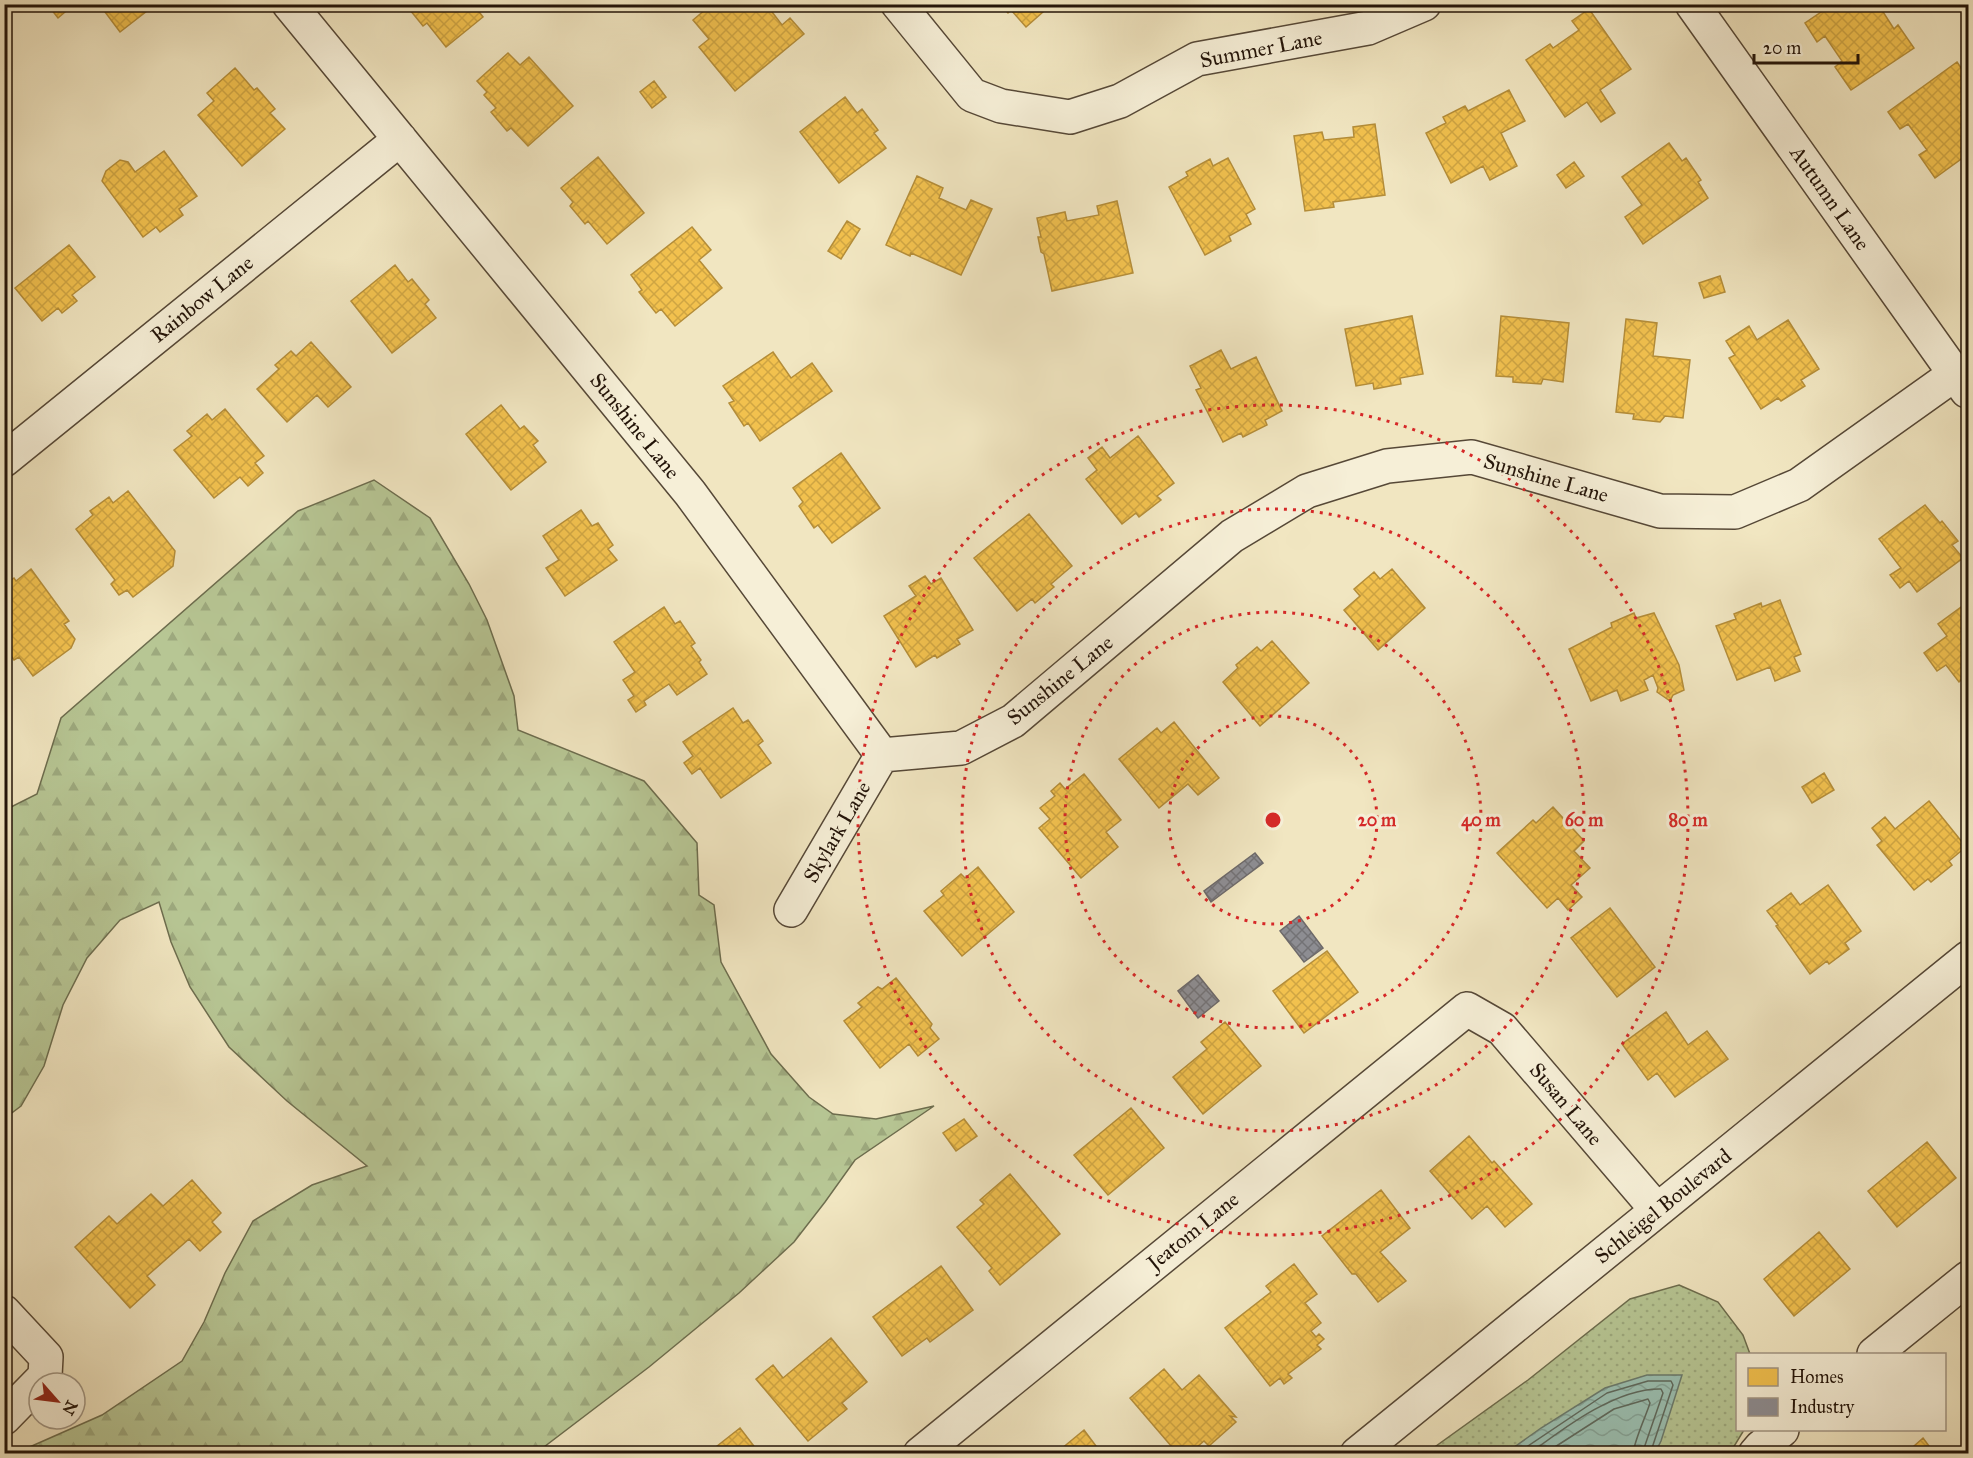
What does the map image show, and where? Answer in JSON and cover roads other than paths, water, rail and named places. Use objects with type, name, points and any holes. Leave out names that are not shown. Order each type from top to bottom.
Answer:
[{"type":"street","name":"Sunshine Lane","points":[[289,4],[690,493],[882,755],[961,748],[1013,721],[1232,536],[1307,491],[1387,466],[1472,457],[1660,511],[1735,512],[1799,485],[1962,383]]},
{"type":"street","name":"Summer Lane","points":[[898,4],[972,94],[1001,106],[1070,117],[1120,101],[1197,59],[1368,28],[1424,4]]},
{"type":"street","name":"Autumn Lane","points":[[1692,4],[1962,383]]},
{"type":"street","name":"Rainbow Lane","points":[[4,460],[400,138]]},
{"type":"street","name":"Skylark Lane","points":[[791,910],[882,755]]},
{"type":"street","name":"Schleigel Boulevard","points":[[1357,1454],[1968,958]]},
{"type":"street","name":"Susan Lane","points":[[1467,1009],[1503,1029],[1657,1210]]},
{"type":"street","name":"Jeatom Lane","points":[[920,1454],[1467,1009]]},
{"type":"street","points":[[1875,1353],[1968,1278]]},
{"type":"street","points":[[4,1311],[46,1357],[45,1376],[4,1418]]},
{"type":"street","points":[[1755,1454],[1781,1431]]},
{"type":"water","points":[[1647,1375],[1682,1375],[1655,1453],[1506,1453],[1605,1388]]}]
